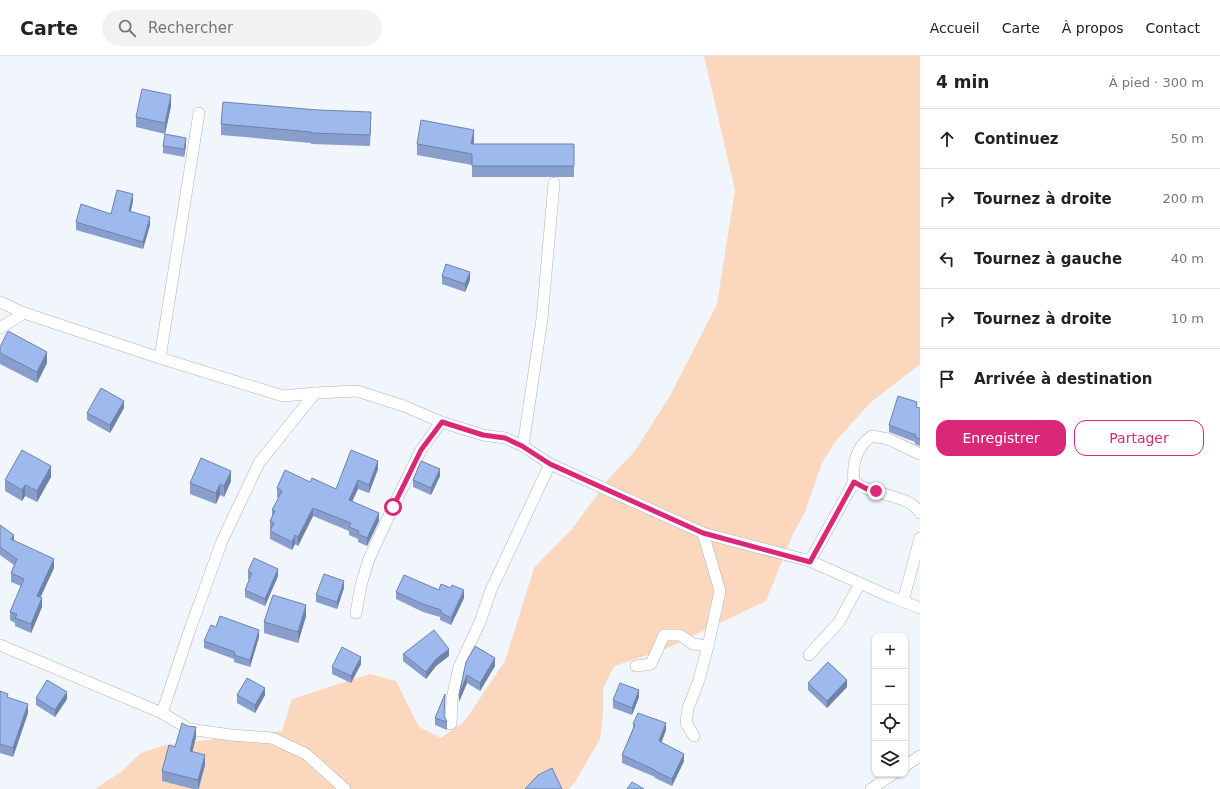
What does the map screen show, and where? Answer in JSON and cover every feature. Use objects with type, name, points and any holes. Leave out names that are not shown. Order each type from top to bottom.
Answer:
[{"type":"street","points":[[160,358],[199,113]]},
{"type":"street","points":[[522,446],[542,319],[554,183]]},
{"type":"street","points":[[0,302],[24,313],[160,358],[283,396],[357,391],[404,406],[442,422],[483,435],[505,438],[522,446],[550,464],[703,533],[810,562],[920,608]]},
{"type":"street","points":[[0,328],[24,313]]},
{"type":"street","points":[[162,713],[188,632],[222,541],[258,462],[314,393]]},
{"type":"street","points":[[356,613],[361,585],[378,539],[421,450],[442,422]]},
{"type":"street","points":[[810,562],[854,482],[853,472],[856,454],[863,442],[872,436],[888,439],[920,454]]},
{"type":"street","points":[[451,724],[452,699],[459,667],[480,622],[491,590],[550,464]]},
{"type":"street","points":[[854,482],[865,488],[909,503],[918,508],[920,513]]},
{"type":"street","points":[[694,736],[686,723],[688,708],[699,680],[720,591],[703,533]]},
{"type":"street","points":[[903,601],[920,538]]},
{"type":"street","points":[[809,654],[839,622],[860,582]]},
{"type":"street","points":[[636,666],[652,664],[664,635],[680,635],[693,644],[708,646]]},
{"type":"street","points":[[0,645],[162,713],[189,729],[232,736],[272,738],[306,754],[345,789]]},
{"type":"street","points":[[908,764],[920,756]]},
{"type":"street","points":[[871,789],[889,777]]},
{"type":"shaded area","points":[[704,56],[920,56],[920,364],[870,403],[835,442],[822,463],[805,512],[793,534],[766,601],[663,650],[614,666],[603,689],[603,713],[600,739],[575,782],[568,789],[95,789],[122,771],[141,753],[165,745],[282,731],[292,699],[370,674],[396,681],[419,727],[441,738],[464,722],[505,661],[534,568],[571,530],[612,475],[635,451],[671,394],[717,304],[735,190]]},
{"type":"building","points":[[142,89],[171,95],[165,123],[136,117]]},
{"type":"building","points":[[223,102],[318,110],[371,112],[370,135],[311,133],[221,124]]},
{"type":"building","points":[[421,120],[474,130],[471,144],[574,144],[574,166],[472,166],[472,154],[417,144]]},
{"type":"building","points":[[165,134],[186,138],[184,149],[163,146]]},
{"type":"building","points":[[117,190],[133,194],[129,211],[150,217],[143,242],[76,222],[81,204],[111,214]]},
{"type":"building","points":[[446,264],[470,272],[465,284],[442,276]]},
{"type":"building","points":[[8,331],[47,352],[37,372],[0,353],[0,347]]},
{"type":"building","points":[[101,388],[124,401],[110,425],[87,413]]},
{"type":"building","points":[[898,396],[917,402],[916,407],[920,408],[920,439],[915,437],[916,435],[889,425]]},
{"type":"building","points":[[22,450],[51,466],[37,491],[25,485],[22,490],[5,480]]},
{"type":"building","points":[[351,450],[378,461],[369,485],[358,480],[349,500],[379,513],[367,538],[358,534],[359,531],[349,527],[351,523],[313,508],[298,537],[295,535],[292,542],[270,531],[274,523],[270,521],[275,511],[272,510],[282,491],[277,488],[285,470],[310,482],[312,478],[336,489]]},
{"type":"building","points":[[201,458],[231,471],[224,486],[220,484],[216,493],[190,483]]},
{"type":"building","points":[[421,461],[440,469],[431,488],[413,480]]},
{"type":"building","points":[[0,525],[14,535],[11,539],[54,559],[37,596],[42,598],[31,624],[15,618],[17,614],[10,612],[24,579],[11,573],[17,559],[0,547]]},
{"type":"building","points":[[254,558],[278,569],[265,599],[245,590],[252,573],[248,571]]},
{"type":"building","points":[[324,574],[344,581],[337,602],[316,595]]},
{"type":"building","points":[[404,575],[439,590],[441,584],[451,588],[452,585],[464,590],[451,618],[440,612],[441,610],[396,592]]},
{"type":"building","points":[[273,595],[306,605],[298,632],[264,622]]},
{"type":"building","points":[[220,616],[259,630],[250,660],[234,655],[235,652],[204,641],[211,625],[216,627]]},
{"type":"building","points":[[434,630],[449,649],[436,659],[426,672],[403,654]]},
{"type":"building","points":[[475,646],[495,658],[480,683],[467,675],[459,695],[466,662]]},
{"type":"building","points":[[342,647],[361,657],[351,676],[332,667]]},
{"type":"building","points":[[828,662],[847,680],[827,701],[808,683]]},
{"type":"building","points":[[247,678],[265,688],[255,705],[237,695]]},
{"type":"building","points":[[47,680],[67,692],[55,710],[36,698]]},
{"type":"building","points":[[620,683],[639,690],[632,708],[613,700]]},
{"type":"building","points":[[0,691],[8,694],[7,697],[28,704],[13,748],[0,744]]},
{"type":"building","points":[[445,694],[444,716],[447,722],[435,718]]},
{"type":"building","points":[[638,713],[666,723],[659,741],[684,754],[672,779],[622,755],[635,725],[633,724]]},
{"type":"building","points":[[182,723],[188,726],[196,727],[190,751],[205,755],[198,780],[162,771],[169,745],[175,747]]},
{"type":"building","points":[[552,768],[562,789],[525,789],[538,775]]},
{"type":"building","points":[[632,782],[644,789],[627,789]]},
{"type":"route","points":[[393,507],[421,450],[442,422],[483,435],[505,438],[522,446],[550,464],[703,533],[810,562],[854,482],[865,488],[876,491]]}]
